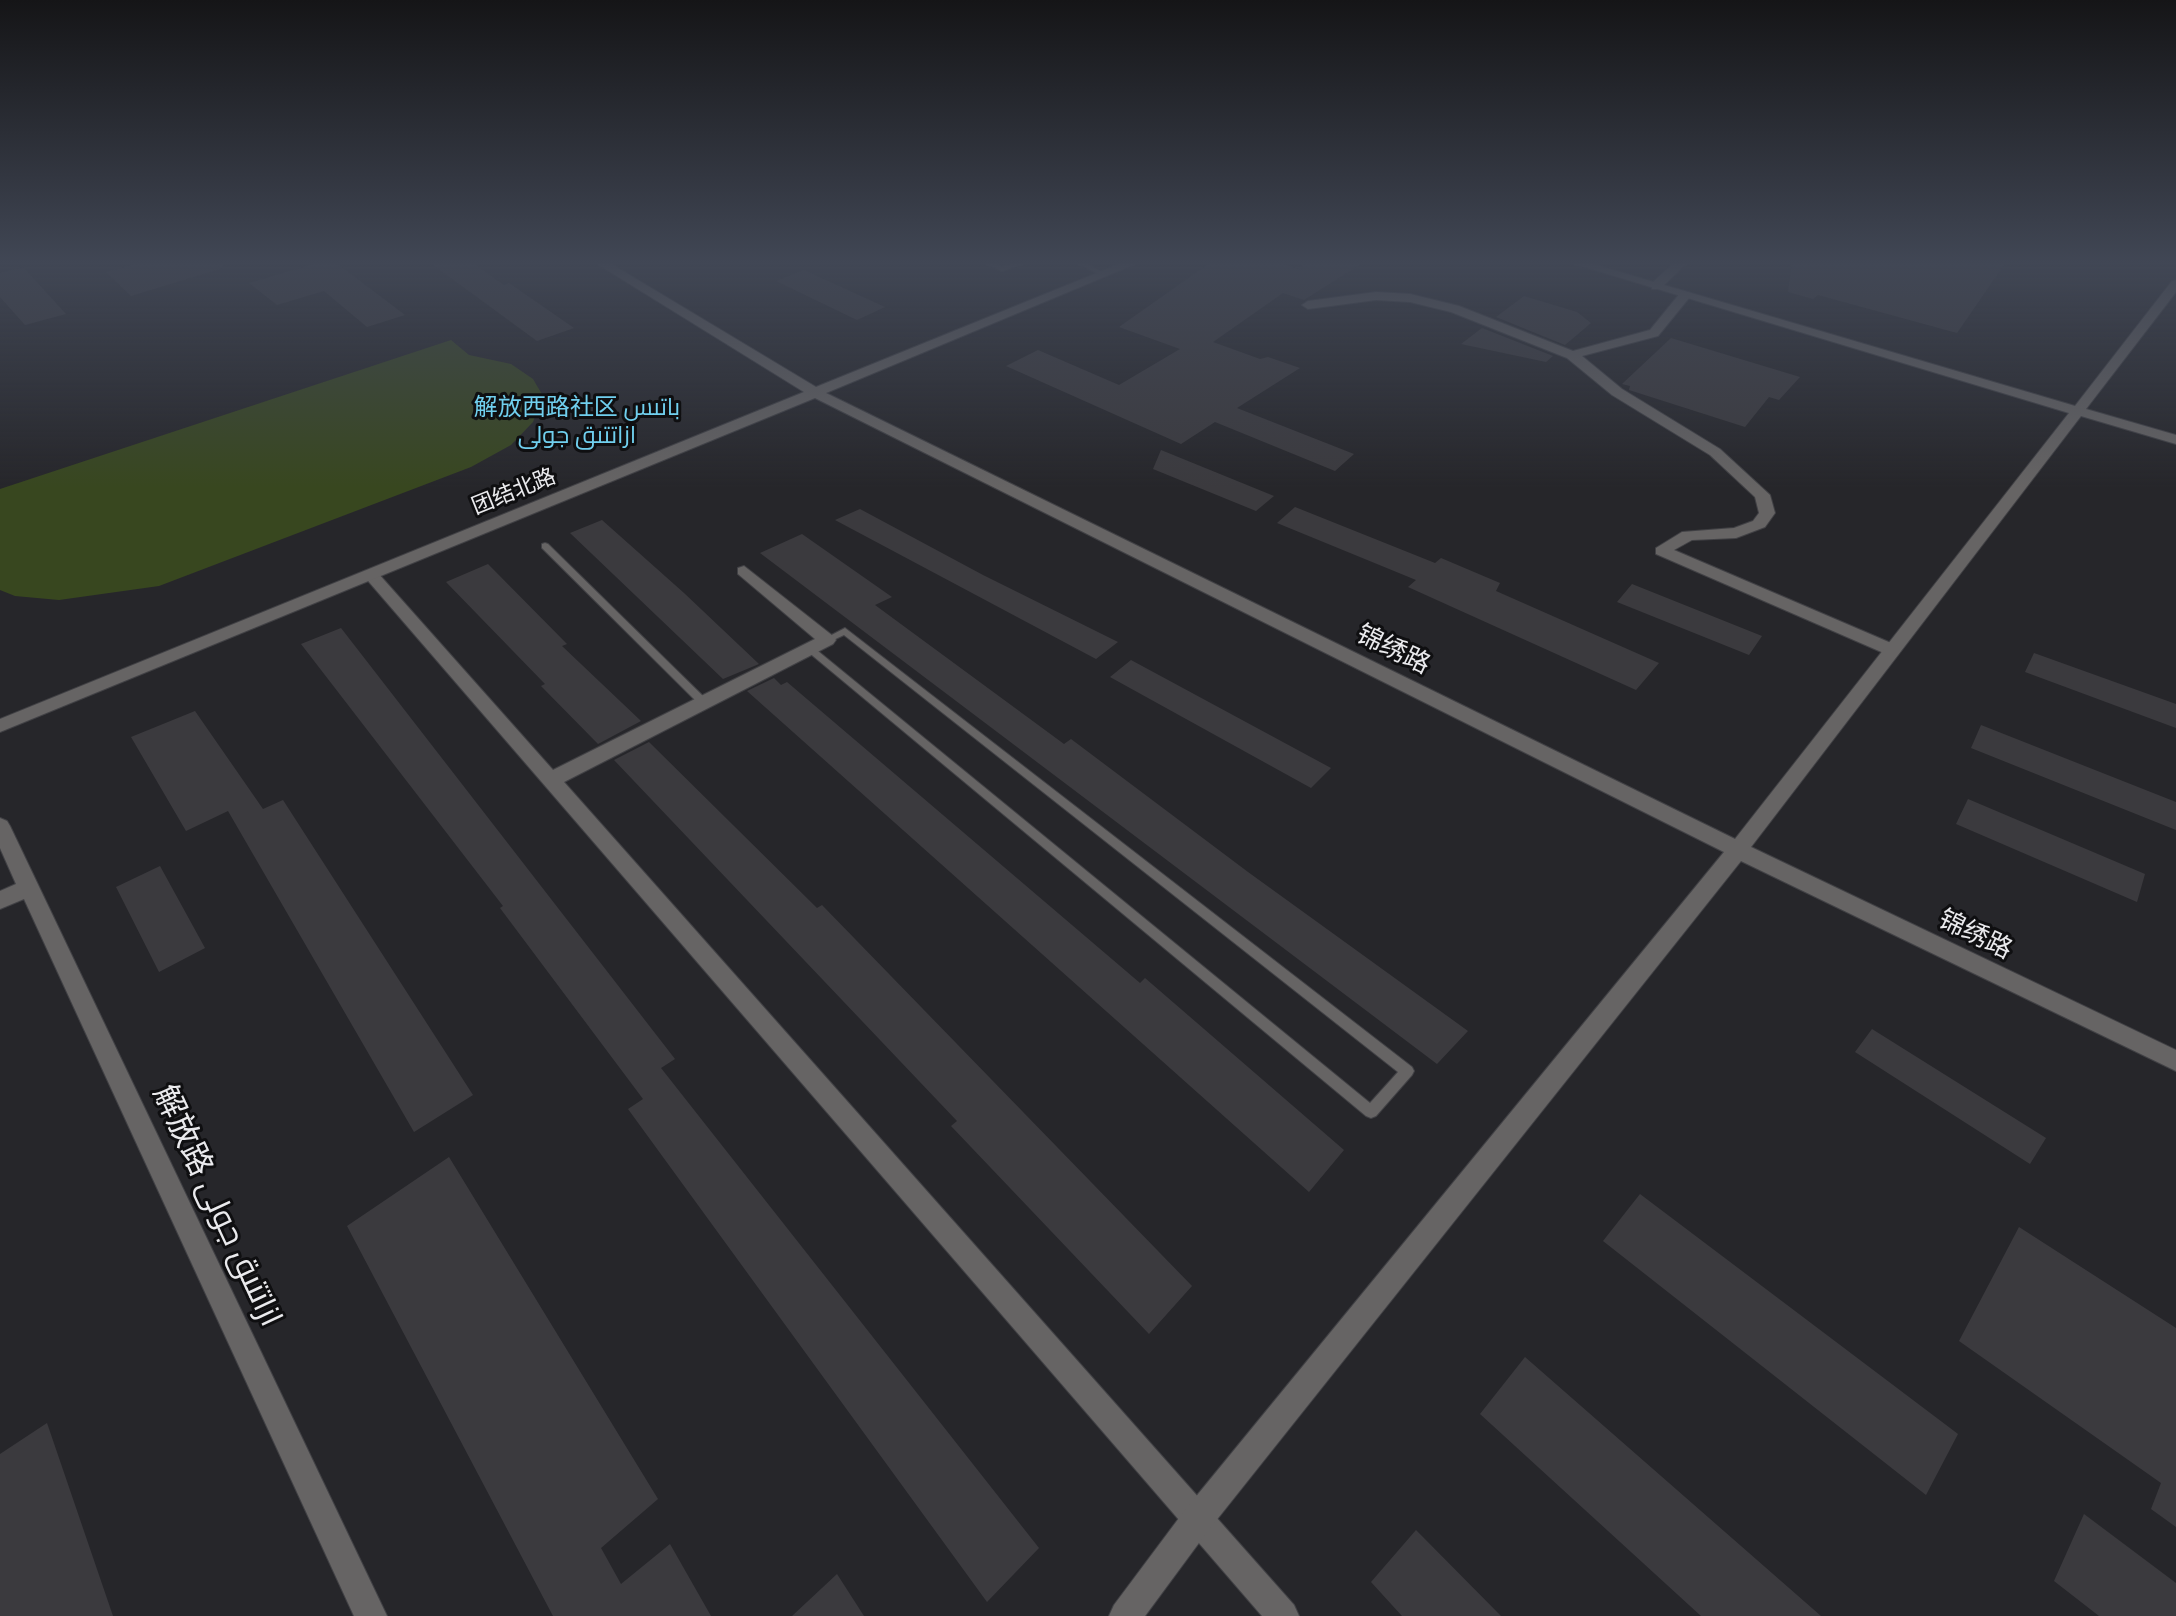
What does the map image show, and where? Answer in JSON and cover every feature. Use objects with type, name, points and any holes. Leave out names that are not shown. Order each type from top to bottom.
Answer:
[{"type":"street","name":"锦绣路","points":[[724,337],[814,392],[1738,850],[2176,1061]]},
{"type":"street","name":"团结北路","points":[[0,726],[948,337]]},
{"type":"street","points":[[1527,337],[1572,355],[1617,392],[1715,452],[1762,495],[1767,513],[1759,524],[1736,533],[1688,535],[1662,551],[1892,650]]},
{"type":"street","points":[[1572,355],[1638,337]]},
{"type":"street","points":[[1829,337],[2176,440]]},
{"type":"street","points":[[1125,1616],[1196,1521],[1738,850],[2134,337]]},
{"type":"street","points":[[549,781],[827,640],[744,571]]},
{"type":"street","points":[[371,575],[1196,1521],[1283,1616]]},
{"type":"street","name":"解放路 ازاتتىق جولى","points":[[0,826],[371,1616]]},
{"type":"street","points":[[0,901],[29,887]]},
{"type":"lane","points":[[545,546],[702,701]]},
{"type":"lane","points":[[810,649],[1371,1112],[1407,1071],[845,631],[827,640]]},
{"type":"green space","points":[[451,340],[469,355],[511,364],[533,379],[543,396],[533,422],[511,445],[471,467],[159,586],[59,600],[15,596],[0,590],[0,489]]},
{"type":"building","points":[[1148,337],[1220,337],[1213,342],[1260,359],[1268,357],[1300,368],[1237,408],[1354,454],[1335,471],[1215,422],[1181,444],[1006,366],[1038,350],[1119,385],[1180,349]]},
{"type":"building","points":[[1470,337],[1506,337],[1553,356],[1546,362],[1461,344]]},
{"type":"building","points":[[1546,337],[1574,337],[1565,345]]},
{"type":"building","points":[[1671,338],[1800,377],[1779,400],[1769,397],[1745,427],[1629,390],[1630,386],[1622,384]]},
{"type":"building","points":[[1161,450],[1274,496],[1256,511],[1153,469]]},
{"type":"building","points":[[1295,507],[1435,563],[1441,558],[1500,583],[1496,591],[1659,663],[1636,690],[1408,587],[1416,580],[1277,523]]},
{"type":"building","points":[[860,509],[1118,642],[1096,659],[835,520]]},
{"type":"building","points":[[602,520],[759,664],[723,679],[570,533]]},
{"type":"building","points":[[802,534],[892,597],[875,605],[1064,744],[1071,739],[1468,1031],[1437,1064],[760,553]]},
{"type":"building","points":[[488,564],[567,644],[562,646],[641,721],[598,744],[541,686],[545,684],[446,582]]},
{"type":"building","points":[[1632,584],[1762,636],[1749,655],[1617,602]]},
{"type":"building","points":[[341,628],[675,1059],[661,1068],[1039,1548],[987,1602],[628,1109],[643,1099],[500,908],[503,906],[301,644]]},
{"type":"building","points":[[2034,653],[2176,704],[2176,728],[2025,672]]},
{"type":"building","points":[[1131,660],[1331,768],[1311,788],[1110,677]]},
{"type":"building","points":[[774,678],[781,685],[787,682],[1140,983],[1145,978],[1344,1150],[1309,1192],[747,691]]},
{"type":"building","points":[[195,711],[263,809],[283,800],[473,1095],[414,1132],[228,811],[186,831],[131,737]]},
{"type":"building","points":[[1981,725],[2176,802],[2176,830],[1971,748]]},
{"type":"building","points":[[649,742],[817,908],[822,905],[1192,1286],[1149,1334],[951,1126],[957,1121],[614,760]]},
{"type":"building","points":[[1968,799],[2145,874],[2137,902],[1956,824]]},
{"type":"building","points":[[160,866],[205,948],[159,972],[116,887]]},
{"type":"building","points":[[1872,1029],[2046,1138],[2030,1164],[1855,1052]]},
{"type":"building","points":[[449,1157],[658,1499],[601,1548],[621,1584],[670,1544],[711,1616],[553,1616],[347,1226]]},
{"type":"building","points":[[1640,1194],[1958,1434],[1926,1495],[1603,1241]]},
{"type":"building","points":[[2019,1227],[2176,1328],[2176,1527],[2151,1509],[2161,1483],[1959,1341]]},
{"type":"building","points":[[1525,1357],[1821,1616],[1701,1616],[1480,1414]]},
{"type":"building","points":[[47,1423],[113,1616],[0,1616],[0,1454]]},
{"type":"building","points":[[2084,1514],[2176,1583],[2176,1616],[2099,1616],[2054,1581]]},
{"type":"building","points":[[1416,1530],[1501,1616],[1402,1616],[1371,1582]]},
{"type":"building","points":[[837,1574],[864,1616],[792,1616]]},
{"type":"district","name":"解放西路社区 باتىس ازاتتىق جولى","points":[[577,422]]}]
